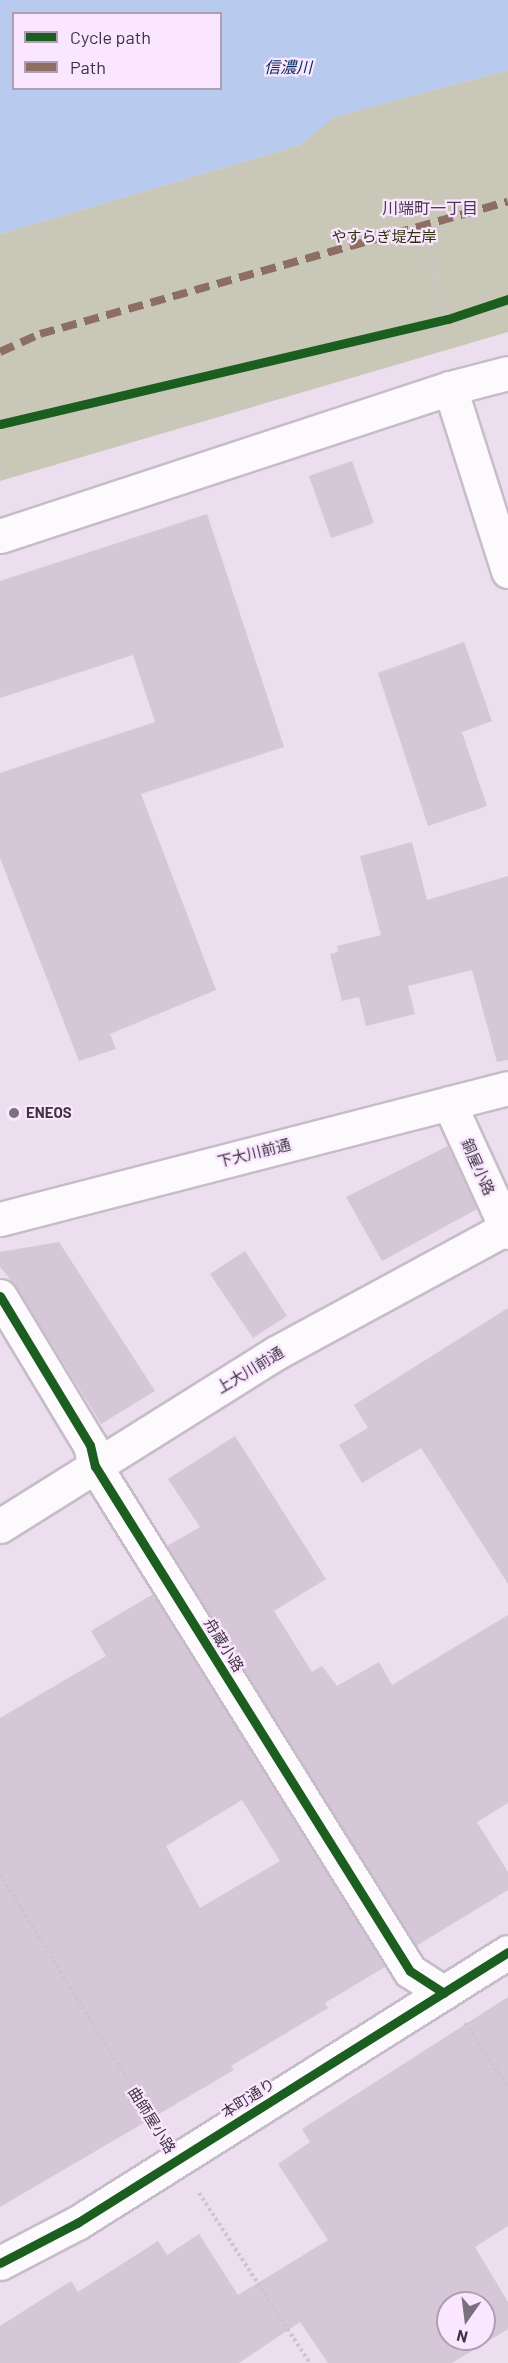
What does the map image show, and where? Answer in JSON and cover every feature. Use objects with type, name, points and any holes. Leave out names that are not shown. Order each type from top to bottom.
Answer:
[{"type":"street","points":[[0,536],[450,388],[508,373]]},
{"type":"street","points":[[450,388],[508,571]]},
{"type":"street","name":"下大川前通","points":[[0,1219],[508,1088]]},
{"type":"street","name":"銅屋小路","points":[[449,1103],[507,1229]]},
{"type":"street","name":"上大川前通","points":[[0,1526],[276,1353],[507,1229]]},
{"type":"street","name":"舟蔵小路","points":[[0,1296],[90,1445],[95,1466],[410,1971],[444,1993]]},
{"type":"street","name":"本町通り","points":[[0,2264],[77,2223],[508,1952]]},
{"type":"path","points":[[421,226],[448,319]]},
{"type":"path","points":[[0,424],[448,319],[508,299]]},
{"type":"path","points":[[444,1993],[508,2087]]},
{"type":"green space","name":"やすらぎ堤左岸","points":[[508,70],[508,332],[0,481],[0,234],[300,145],[333,117]]},
{"type":"water","name":"信濃川","points":[[0,0],[508,0],[508,70],[334,117],[300,145],[0,234]]},
{"type":"building","points":[[352,461],[374,523],[331,538],[309,476]]},
{"type":"building","points":[[207,514],[284,747],[141,794],[216,990],[110,1034],[116,1049],[79,1061],[0,858],[0,773],[155,722],[133,655],[0,698],[0,581]]},
{"type":"building","points":[[464,642],[492,721],[462,732],[487,806],[428,826],[378,673]]},
{"type":"building","points":[[412,842],[427,900],[508,876],[508,1060],[497,1062],[472,970],[408,986],[415,1014],[366,1026],[359,997],[342,1001],[330,954],[338,952],[337,946],[381,935],[360,856]]},
{"type":"building","points":[[448,1146],[477,1209],[382,1261],[346,1197]]},
{"type":"building","points":[[59,1242],[155,1391],[101,1424],[16,1286],[0,1267],[0,1252]]},
{"type":"building","points":[[245,1251],[287,1316],[253,1338],[210,1274]]},
{"type":"building","points":[[508,1308],[508,1584],[421,1448],[362,1483],[339,1445],[368,1428],[354,1405]]},
{"type":"building","points":[[235,1436],[326,1579],[274,1611],[312,1672],[322,1666],[337,1686],[379,1662],[392,1685],[508,1615],[508,1803],[477,1822],[508,1872],[508,1890],[416,1946],[167,1546],[200,1527],[168,1479]]},
{"type":"building","points":[[153,1594],[385,1967],[325,2003],[328,2008],[231,2066],[234,2070],[0,2207],[0,1718],[106,1656],[91,1631]],"holes":[[[242,1800],[280,1861],[200,1908],[166,1846]]]},
{"type":"building","points":[[508,1997],[508,2226],[475,2247],[508,2302],[508,2329],[496,2336],[496,2291],[436,2291],[436,2351],[472,2351],[452,2363],[328,2363],[300,2322],[239,2363],[0,2363],[0,2326],[71,2281],[78,2292],[158,2241],[167,2255],[199,2234],[238,2295],[328,2240],[278,2164],[310,2142],[302,2129]]},
{"type":"marked path","points":[[0,352],[40,334],[508,202]]},
{"type":"cycle path","points":[[0,424],[448,319],[508,299]]},
{"type":"cycle path","points":[[0,1296],[90,1445],[95,1466],[410,1971],[444,1993]]},
{"type":"cycle path","name":"曲師屋小路","points":[[0,2263],[77,2223],[508,1952]]},
{"type":"place","name":"ENEOS","points":[[14,1113]]},
{"type":"district","name":"川端町一丁目","points":[[430,208]]}]
